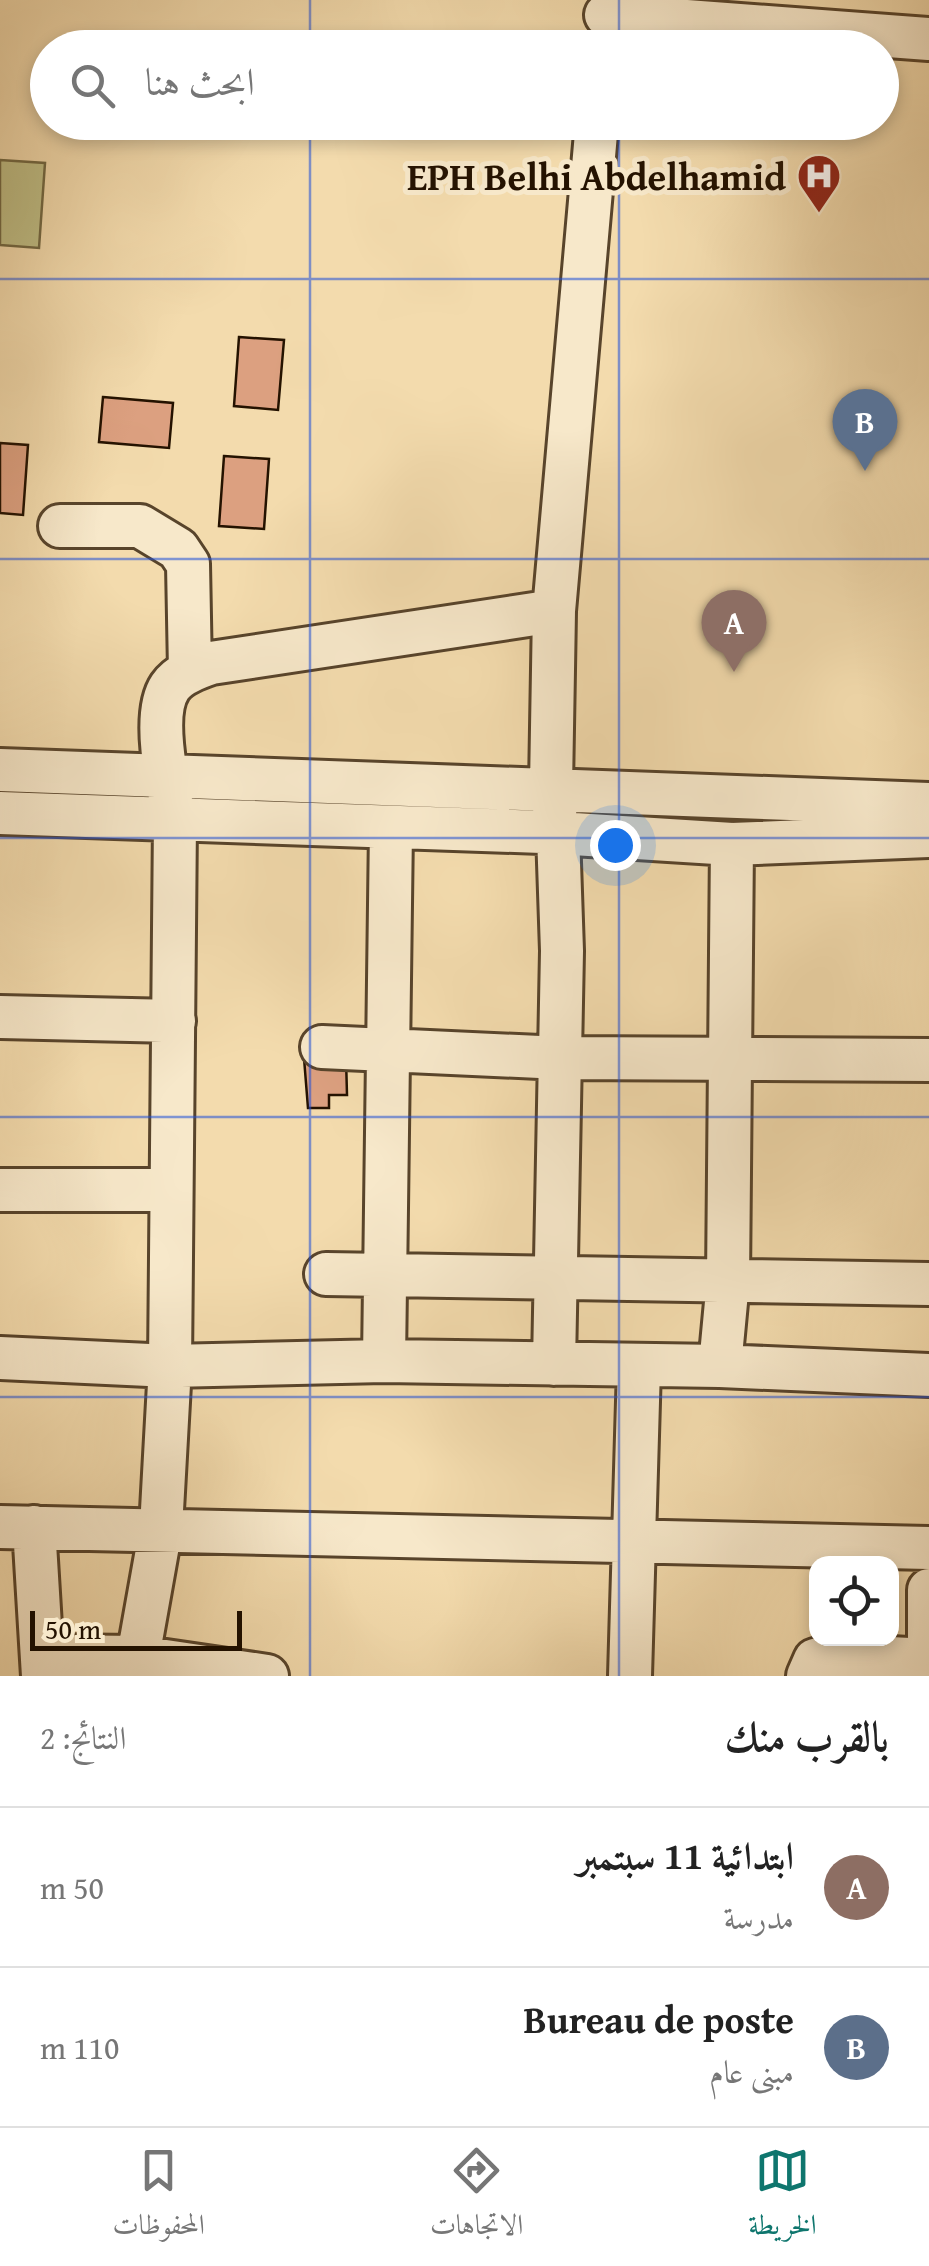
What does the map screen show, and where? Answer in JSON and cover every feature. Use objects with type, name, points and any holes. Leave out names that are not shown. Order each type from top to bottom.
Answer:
[{"type":"street","points":[[605,21],[758,30]]},
{"type":"street","points":[[899,38],[929,40]]},
{"type":"street","points":[[554,1364],[560,1058],[558,833],[551,787],[554,612],[594,140]]},
{"type":"street","points":[[60,526],[140,526],[178,548],[188,564],[190,670]]},
{"type":"street","points":[[138,1658],[161,1528],[170,1366],[175,820],[165,776],[162,708],[169,688],[190,670],[211,663],[554,612]]},
{"type":"street","points":[[0,770],[551,787],[688,798],[929,804]]},
{"type":"street","points":[[0,813],[558,833],[732,844],[929,836]]},
{"type":"street","points":[[384,1361],[391,828]]},
{"type":"street","points":[[720,1366],[728,1280],[732,844]]},
{"type":"street","points":[[0,1017],[174,1020]]},
{"type":"street","points":[[322,1047],[390,1054],[560,1058],[929,1060]]},
{"type":"street","points":[[0,1190],[170,1190]]},
{"type":"street","points":[[326,1274],[929,1284]]},
{"type":"street","points":[[0,1358],[170,1366],[384,1361],[639,1368],[720,1366],[929,1374]]},
{"type":"street","points":[[630,1676],[639,1368]]},
{"type":"street","points":[[267,1676],[200,1671],[138,1658],[43,1666],[17,1527],[929,1548]]},
{"type":"street","points":[[929,1590],[929,1643]]},
{"type":"street","points":[[808,1676],[815,1660],[833,1655],[929,1660]]},
{"type":"shaded area","points":[[0,160],[45,163],[39,248],[0,245]]},
{"type":"building","points":[[239,337],[284,340],[278,410],[234,406]]},
{"type":"building","points":[[103,397],[173,403],[169,448],[99,442]]},
{"type":"building","points":[[0,443],[28,445],[23,515],[0,513]]},
{"type":"building","points":[[224,456],[269,459],[264,529],[219,526]]},
{"type":"building","points":[[304,1058],[346,1058],[347,1095],[329,1095],[329,1108],[308,1108]]},
{"type":"place","name":"EPH Belhi Abdelhamid","points":[[819,214]]},
{"type":"place","name":"Bureau de poste","points":[[865,471]]},
{"type":"place","name":"ابتدائية 11 سبتمبر","points":[[734,672]]}]
